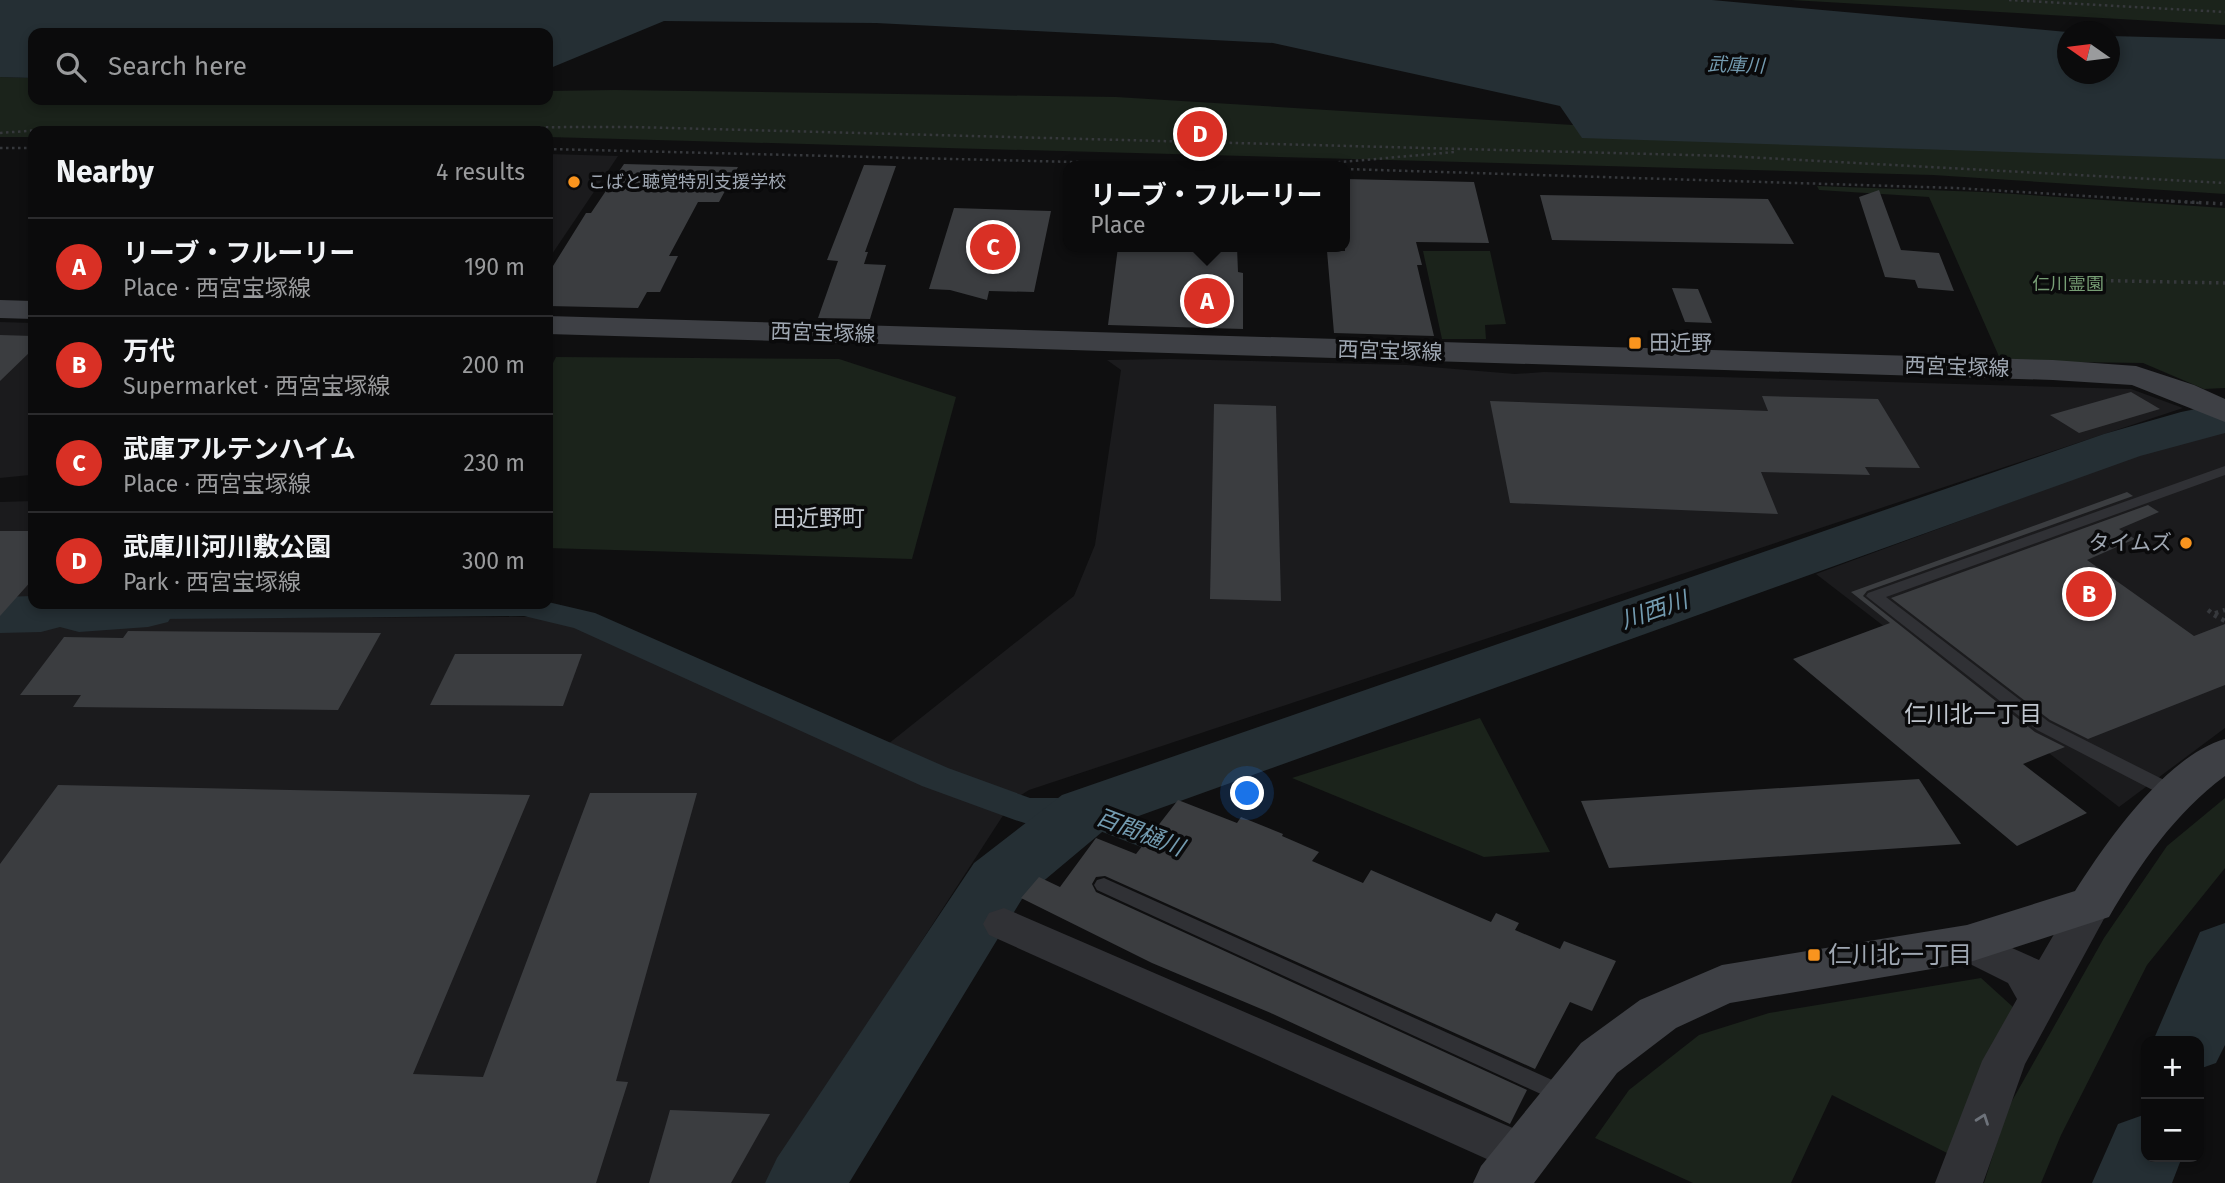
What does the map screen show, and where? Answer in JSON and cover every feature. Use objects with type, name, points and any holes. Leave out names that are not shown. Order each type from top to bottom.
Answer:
[{"type":"main road","points":[[0,309],[28,310]]},
{"type":"main road","name":"西宮宝塚線","points":[[553,325],[2053,370],[2137,376],[2214,407]]},
{"type":"main road","points":[[1513,1169],[1599,1058],[1658,1014],[1722,985],[1967,944],[2092,904],[2127,848],[2192,778],[2225,754]]},
{"type":"street","points":[[1959,1183],[2004,1060],[2092,904]]},
{"type":"street","points":[[1004,924],[1513,1169]]},
{"type":"street","points":[[1967,944],[2023,971],[2039,999]]},
{"type":"lane","points":[[2177,794],[2043,726],[1874,596],[2225,470]]},
{"type":"lane","points":[[1104,886],[1570,1097]]},
{"type":"path","points":[[2009,0],[2225,12]]},
{"type":"path","points":[[553,127],[633,127],[1727,156],[2225,183]]},
{"type":"path","points":[[0,134],[28,131]]},
{"type":"path","points":[[0,148],[28,148]]},
{"type":"path","points":[[553,149],[1063,162]]},
{"type":"path","points":[[1350,161],[1480,150]]},
{"type":"path","points":[[1350,169],[1956,188],[2225,204]]},
{"type":"path","points":[[2076,280],[2225,283]]},
{"type":"path","points":[[2225,610],[2211,612],[2225,621]]},
{"type":"shaded area","name":"こばと聴覚特別支援学校","points":[[553,154],[618,156],[553,253]]},
{"type":"shaded area","points":[[0,322],[28,323],[28,475],[0,478]]},
{"type":"shaded area","points":[[1107,360],[1407,365],[1515,374],[1544,372],[2131,389],[2183,408],[1029,790],[1013,800],[765,1183],[0,1183],[0,625],[78,618],[555,617],[868,760],[1074,596],[1095,545],[1121,370]]},
{"type":"shaded area","points":[[2214,427],[2225,433],[2225,728],[2119,807],[1816,574]]},
{"type":"shaded area","points":[[28,501],[28,609],[48,609],[0,610],[0,502]]},
{"type":"green space","points":[[1791,0],[2225,0],[2225,25]]},
{"type":"green space","points":[[0,77],[28,78],[28,105],[553,105],[553,91],[615,90],[1116,97],[1589,126],[2225,151],[2225,194],[1933,175],[553,137],[553,126],[28,126],[28,137],[0,137]]},
{"type":"green space","name":"仁川霊園","points":[[1817,186],[1983,192],[2225,208],[2225,388],[2204,389],[2143,363],[2001,361],[1929,197],[1819,190]]},
{"type":"green space","points":[[1423,251],[1490,251],[1506,324],[1485,325],[1486,339],[1442,339]]},
{"type":"green space","points":[[556,357],[839,359],[956,397],[912,559],[553,548],[553,363]]},
{"type":"green space","points":[[1480,718],[1550,852],[1484,857],[1292,778]]},
{"type":"green space","points":[[2225,798],[2225,868],[2147,965],[2061,1135],[2041,1183],[1984,1183],[2008,1108],[2104,938],[2167,846]]},
{"type":"green space","points":[[1981,978],[2013,1007],[1951,1155],[1832,1095],[1791,1183],[1693,1183],[1595,1138],[1629,1090],[1699,1035],[1769,1013]]},
{"type":"water","name":"武庫川","points":[[0,0],[1712,0],[2057,31],[2057,84],[2120,84],[2120,36],[2225,39],[2225,159],[1582,138],[1560,106],[1273,43],[876,23],[664,21],[553,67],[553,28],[28,28],[28,78],[0,77]]},
{"type":"building","points":[[624,164],[738,167],[719,202],[698,202],[669,256],[678,256],[660,292],[647,292],[638,308],[553,306],[553,266],[586,213],[591,213]]},
{"type":"building","points":[[864,165],[896,166],[865,252],[868,252],[864,264],[886,265],[870,319],[818,318],[838,261],[827,260]]},
{"type":"building","points":[[1350,179],[1474,182],[1489,243],[1416,242],[1422,265],[1417,265],[1434,336],[1334,333],[1327,252],[1350,252]]},
{"type":"building","points":[[1879,190],[1901,250],[1939,253],[1954,291],[1918,288],[1915,280],[1885,277],[1859,197]]},
{"type":"building","points":[[1540,195],[1768,199],[1794,244],[1552,240]]},
{"type":"building","points":[[954,208],[1051,211],[1034,292],[989,291],[987,300],[950,290],[929,289]]},
{"type":"building","points":[[1117,252],[1237,252],[1238,272],[1243,273],[1243,329],[1108,325]]},
{"type":"building","points":[[1672,288],[1698,289],[1712,323],[1685,322]]},
{"type":"building","points":[[0,335],[28,336],[28,354],[0,381]]},
{"type":"building","points":[[2131,392],[2160,409],[2079,433],[2050,415]]},
{"type":"building","points":[[1762,396],[1878,399],[1920,468],[1865,467],[1870,475],[1761,472],[1778,514],[1510,503],[1490,401],[1768,411]]},
{"type":"building","points":[[1214,404],[1276,406],[1281,601],[1210,599]]},
{"type":"building","points":[[2127,492],[2133,496],[1867,591],[1863,596],[2035,732],[2065,747],[2023,764],[2087,813],[2017,846],[1793,659],[1890,623],[1851,592]]},
{"type":"building","points":[[2148,505],[2159,512],[2119,529],[2135,539],[2087,560],[2194,636],[2225,624],[2225,685],[2088,739],[2050,720],[1891,598]]},
{"type":"building","points":[[0,531],[28,531],[28,585],[0,616]]},
{"type":"building","points":[[128,631],[381,633],[338,710],[73,707],[81,695],[20,695],[64,637],[123,638]]},
{"type":"building","points":[[455,654],[582,654],[563,706],[430,705]]},
{"type":"building","points":[[1919,779],[1961,844],[1609,868],[1581,801]]},
{"type":"building","points":[[58,785],[530,795],[413,1074],[483,1077],[590,793],[697,793],[616,1081],[628,1082],[596,1183],[0,1183],[0,864]]},
{"type":"building","points":[[1178,800],[1237,823],[1241,817],[1283,834],[1282,836],[1319,852],[1312,861],[1363,883],[1371,870],[1491,922],[1496,913],[1519,923],[1515,930],[1560,949],[1564,941],[1616,961],[1592,1011],[1570,1002],[1535,1069],[1105,876],[1096,877],[1092,884],[1096,892],[1527,1090],[1510,1124],[1273,1014],[1152,963],[1021,898],[1039,877],[1060,887],[1096,838],[1136,854]]},
{"type":"building","points":[[670,1110],[770,1114],[731,1183],[649,1183]]},
{"type":"waterway","name":"川西川","points":[[805,1183],[998,881],[1085,811],[2122,445],[2198,422],[2225,418]]},
{"type":"waterway","points":[[79,614],[148,609]]},
{"type":"waterway","name":"百間樋川","points":[[537,609],[584,620],[935,777],[1028,811],[1085,811],[1190,852]]},
{"type":"waterway","points":[[0,615],[41,614]]},
{"type":"waterway","points":[[2192,1036],[2225,951]]},
{"type":"waterway","points":[[2132,1183],[2141,1160]]},
{"type":"place","name":"武庫川河川敷公園","points":[[1200,134]]},
{"type":"place","name":"こばと聴覚特別支援学校","points":[[574,182]]},
{"type":"place","name":"武庫アルテンハイム","points":[[993,247]]},
{"type":"place","name":"リーブ・フルーリー","points":[[1207,301]]},
{"type":"place","name":"田近野","points":[[1635,343]]},
{"type":"place","name":"タイムズ","points":[[2186,543]]},
{"type":"place","name":"万代","points":[[2089,594]]},
{"type":"place","name":"仁川北一丁目","points":[[1814,955]]},
{"type":"district","name":"田近野町","points":[[819,518]]},
{"type":"district","name":"仁川北一丁目","points":[[1973,714]]}]
